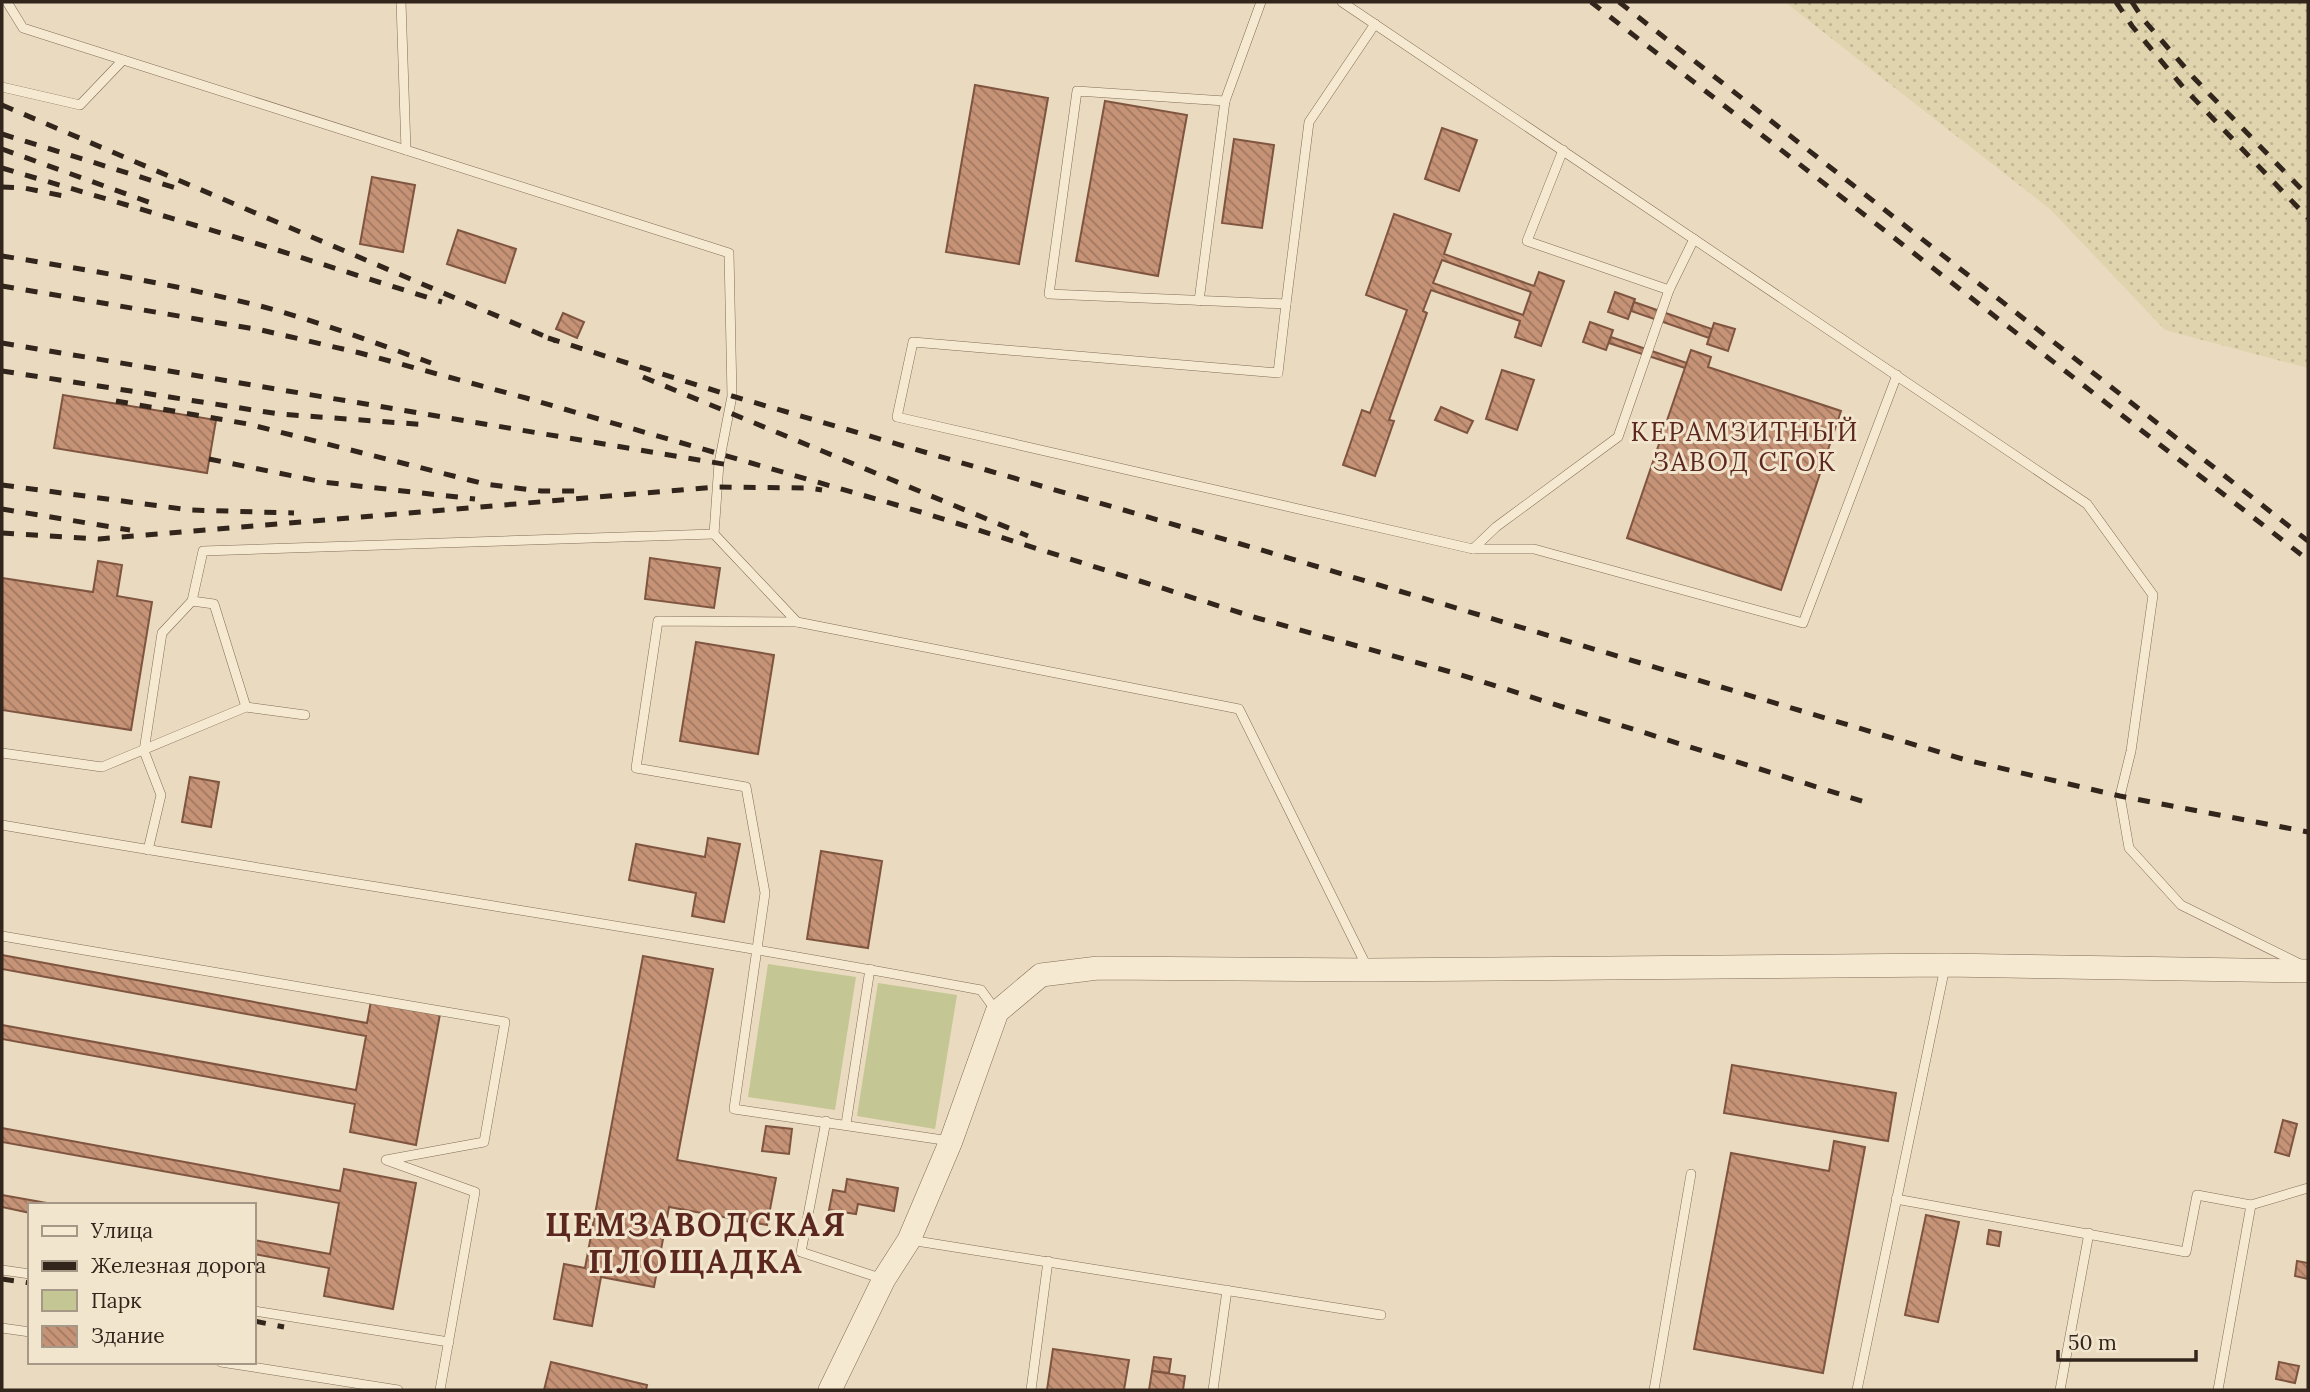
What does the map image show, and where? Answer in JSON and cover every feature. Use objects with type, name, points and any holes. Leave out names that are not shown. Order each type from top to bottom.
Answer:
[{"type":"street","points":[[830,1390],[884,1279],[909,1240],[951,1141],[997,1012],[1041,975],[1098,968],[1368,970],[1946,965],[2308,969]]},
{"type":"lane","points":[[7,2],[23,28],[729,253],[732,396],[719,463],[714,534],[797,622]]},
{"type":"lane","points":[[401,2],[406,150]]},
{"type":"lane","points":[[1199,301],[1225,101],[1261,2]]},
{"type":"lane","points":[[1342,2],[2087,503],[2153,595],[2131,751],[2120,796],[2129,848],[2181,905],[2308,969]]},
{"type":"lane","points":[[1375,24],[1309,122],[1278,373],[914,342],[897,416],[1473,550],[1534,549],[1803,623],[1897,375]]},
{"type":"lane","points":[[2,87],[80,105],[123,60]]},
{"type":"lane","points":[[1225,101],[1077,90],[1049,294],[1286,304]]},
{"type":"lane","points":[[1563,150],[1527,241],[1669,290]]},
{"type":"lane","points":[[1473,550],[1496,527],[1618,437],[1669,290],[1694,239]]},
{"type":"lane","points":[[148,850],[161,795],[144,751],[162,633],[192,601],[202,551],[714,534]]},
{"type":"lane","points":[[192,601],[214,604],[246,707]]},
{"type":"lane","points":[[951,1141],[734,1109],[765,893],[746,787],[636,768],[658,621],[797,622],[1239,709],[1368,970]]},
{"type":"lane","points":[[2,753],[102,767],[246,707],[305,715]]},
{"type":"lane","points":[[2,825],[870,969],[981,990],[997,1012]]},
{"type":"lane","points":[[2,936],[505,1022],[484,1142],[386,1160],[475,1192],[440,1390]]},
{"type":"lane","points":[[1857,1390],[1946,965]]},
{"type":"lane","points":[[846,1124],[870,969]]},
{"type":"lane","points":[[826,1121],[801,1252],[884,1279]]},
{"type":"lane","points":[[1654,1390],[1692,1174]]},
{"type":"lane","points":[[1896,1199],[2186,1252],[2197,1195],[2251,1205],[2308,1188]]},
{"type":"lane","points":[[2218,1390],[2251,1205]]},
{"type":"lane","points":[[2060,1390],[2089,1233]]},
{"type":"lane","points":[[909,1240],[1381,1315]]},
{"type":"lane","points":[[1031,1390],[1048,1261]]},
{"type":"lane","points":[[2,1270],[28,1274]]},
{"type":"lane","points":[[1213,1390],[1227,1290]]},
{"type":"lane","points":[[256,1311],[449,1342]]},
{"type":"lane","points":[[2,1328],[28,1332]]},
{"type":"lane","points":[[234,1364],[398,1390]]},
{"type":"shaded area","points":[[1785,2],[2308,2],[2308,368],[2165,330],[2050,209]]},
{"type":"green space","points":[[768,964],[856,977],[835,1110],[748,1097]]},
{"type":"green space","points":[[878,983],[957,995],[935,1129],[857,1116]]},
{"type":"building","points":[[975,85],[1048,98],[1019,264],[946,252]]},
{"type":"building","points":[[1105,101],[1187,115],[1158,276],[1076,261]]},
{"type":"building","points":[[1442,128],[1477,140],[1459,191],[1425,179]]},
{"type":"building","points":[[1234,139],[1274,145],[1262,228],[1222,223]]},
{"type":"building","points":[[372,177],[415,185],[403,252],[360,244]]},
{"type":"building","points":[[1394,214],[1451,234],[1444,254],[1534,286],[1539,272],[1564,281],[1541,346],[1515,337],[1520,321],[1431,290],[1423,311],[1427,313],[1389,420],[1394,421],[1375,476],[1343,465],[1362,410],[1370,413],[1407,310],[1366,295]],"holes":[[[1442,260],[1531,292],[1523,315],[1433,283]]]},
{"type":"building","points":[[458,230],[516,249],[505,283],[447,264]]},
{"type":"building","points":[[1615,292],[1635,299],[1628,319],[1608,312]]},
{"type":"building","points":[[1634,302],[1712,329],[1709,338],[1631,311]]},
{"type":"building","points":[[563,313],[584,322],[577,338],[556,329]]},
{"type":"building","points":[[1590,322],[1613,330],[1606,350],[1583,342]]},
{"type":"building","points":[[1714,323],[1735,329],[1728,351],[1707,344]]},
{"type":"building","points":[[1611,337],[1687,363],[1685,368],[1609,343]]},
{"type":"building","points":[[1691,350],[1711,357],[1708,367],[1841,411],[1781,590],[1627,538]]},
{"type":"building","points":[[1502,370],[1534,380],[1517,430],[1486,419]]},
{"type":"building","points":[[63,395],[216,420],[207,473],[54,448]]},
{"type":"building","points":[[1441,407],[1473,421],[1467,433],[1435,420]]},
{"type":"building","points":[[650,558],[720,568],[714,608],[645,599]]},
{"type":"building","points":[[98,561],[122,565],[117,596],[152,602],[131,730],[2,710],[2,578],[93,592]]},
{"type":"building","points":[[696,642],[774,655],[758,754],[680,741]]},
{"type":"building","points":[[190,777],[219,782],[211,827],[182,822]]},
{"type":"building","points":[[708,838],[740,844],[724,922],[692,916],[696,893],[629,880],[636,844],[705,857]]},
{"type":"building","points":[[821,851],[882,861],[868,948],[807,939]]},
{"type":"building","points":[[2,955],[367,1023],[371,1001],[440,1014],[416,1145],[350,1132],[355,1104],[2,1039],[2,1025],[356,1090],[366,1036],[2,969]]},
{"type":"building","points":[[643,956],[713,969],[677,1160],[776,1178],[767,1225],[669,1207],[654,1287],[601,1277],[592,1326],[554,1319],[564,1264],[585,1268]]},
{"type":"building","points":[[1732,1065],[1896,1093],[1888,1141],[1724,1113]]},
{"type":"building","points":[[2283,1120],[2297,1124],[2289,1156],[2275,1152]]},
{"type":"building","points":[[766,1126],[792,1129],[789,1154],[762,1151]]},
{"type":"building","points":[[2,1128],[340,1191],[344,1169],[416,1183],[393,1309],[324,1296],[329,1268],[256,1254],[256,1240],[330,1254],[339,1203],[2,1142]]},
{"type":"building","points":[[1834,1141],[1865,1147],[1823,1373],[1694,1349],[1731,1153],[1829,1171]]},
{"type":"building","points":[[847,1179],[898,1188],[894,1211],[858,1204],[856,1214],[829,1210],[833,1190],[845,1192]]},
{"type":"building","points":[[2,1195],[47,1203],[28,1203],[28,1213],[2,1207]]},
{"type":"building","points":[[1926,1215],[1959,1222],[1938,1322],[1905,1315]]},
{"type":"building","points":[[1989,1230],[2001,1232],[1999,1246],[1987,1244]]},
{"type":"building","points":[[2297,1261],[2308,1263],[2308,1279],[2295,1276]]},
{"type":"building","points":[[1053,1349],[1129,1360],[1124,1390],[1047,1390]]},
{"type":"building","points":[[1154,1357],[1171,1359],[1169,1373],[1152,1371]]},
{"type":"building","points":[[551,1362],[647,1385],[646,1390],[544,1390]]},
{"type":"building","points":[[2279,1362],[2299,1366],[2295,1383],[2276,1379]]},
{"type":"building","points":[[1152,1371],[1185,1376],[1183,1390],[1149,1390]]},
{"type":"railway","points":[[1591,2],[2308,560]]},
{"type":"railway","points":[[1619,2],[2308,541]]},
{"type":"railway","points":[[2116,2],[2132,26],[2183,87],[2308,218]]},
{"type":"railway","points":[[2132,2],[2143,19],[2194,78],[2308,196]]},
{"type":"railway","points":[[2,105],[556,341]]},
{"type":"railway","points":[[2,134],[179,189]]},
{"type":"railway","points":[[2,149],[154,204]]},
{"type":"railway","points":[[2,168],[442,302]]},
{"type":"railway","points":[[2,187],[24,188],[69,197]]},
{"type":"railway","points":[[2,256],[133,278],[264,307],[431,363]]},
{"type":"railway","points":[[2,286],[261,330],[360,353],[526,398],[921,512],[1257,618],[1458,674],[1871,804]]},
{"type":"railway","points":[[548,338],[732,396],[1966,760],[2120,796],[2308,832]]},
{"type":"railway","points":[[2,343],[735,466]]},
{"type":"railway","points":[[2,371],[279,414],[429,425]]},
{"type":"railway","points":[[643,377],[1028,536]]},
{"type":"railway","points":[[116,401],[248,424],[485,484],[541,491],[580,491]]},
{"type":"railway","points":[[209,459],[323,482],[475,499]]},
{"type":"railway","points":[[2,485],[190,510],[294,513]]},
{"type":"railway","points":[[2,533],[99,539],[717,487],[822,490]]},
{"type":"railway","points":[[2,509],[130,530]]},
{"type":"railway","points":[[2,1279],[28,1283]]},
{"type":"railway","points":[[256,1321],[284,1327]]},
{"type":"district","name":"КЕРАМЗИТНЫЙ ЗАВОД СГОК","points":[[1745,446]]},
{"type":"district","name":"ЦЕМЗАВОДСКАЯ ПЛОЩАДКА","points":[[696,1242]]}]
